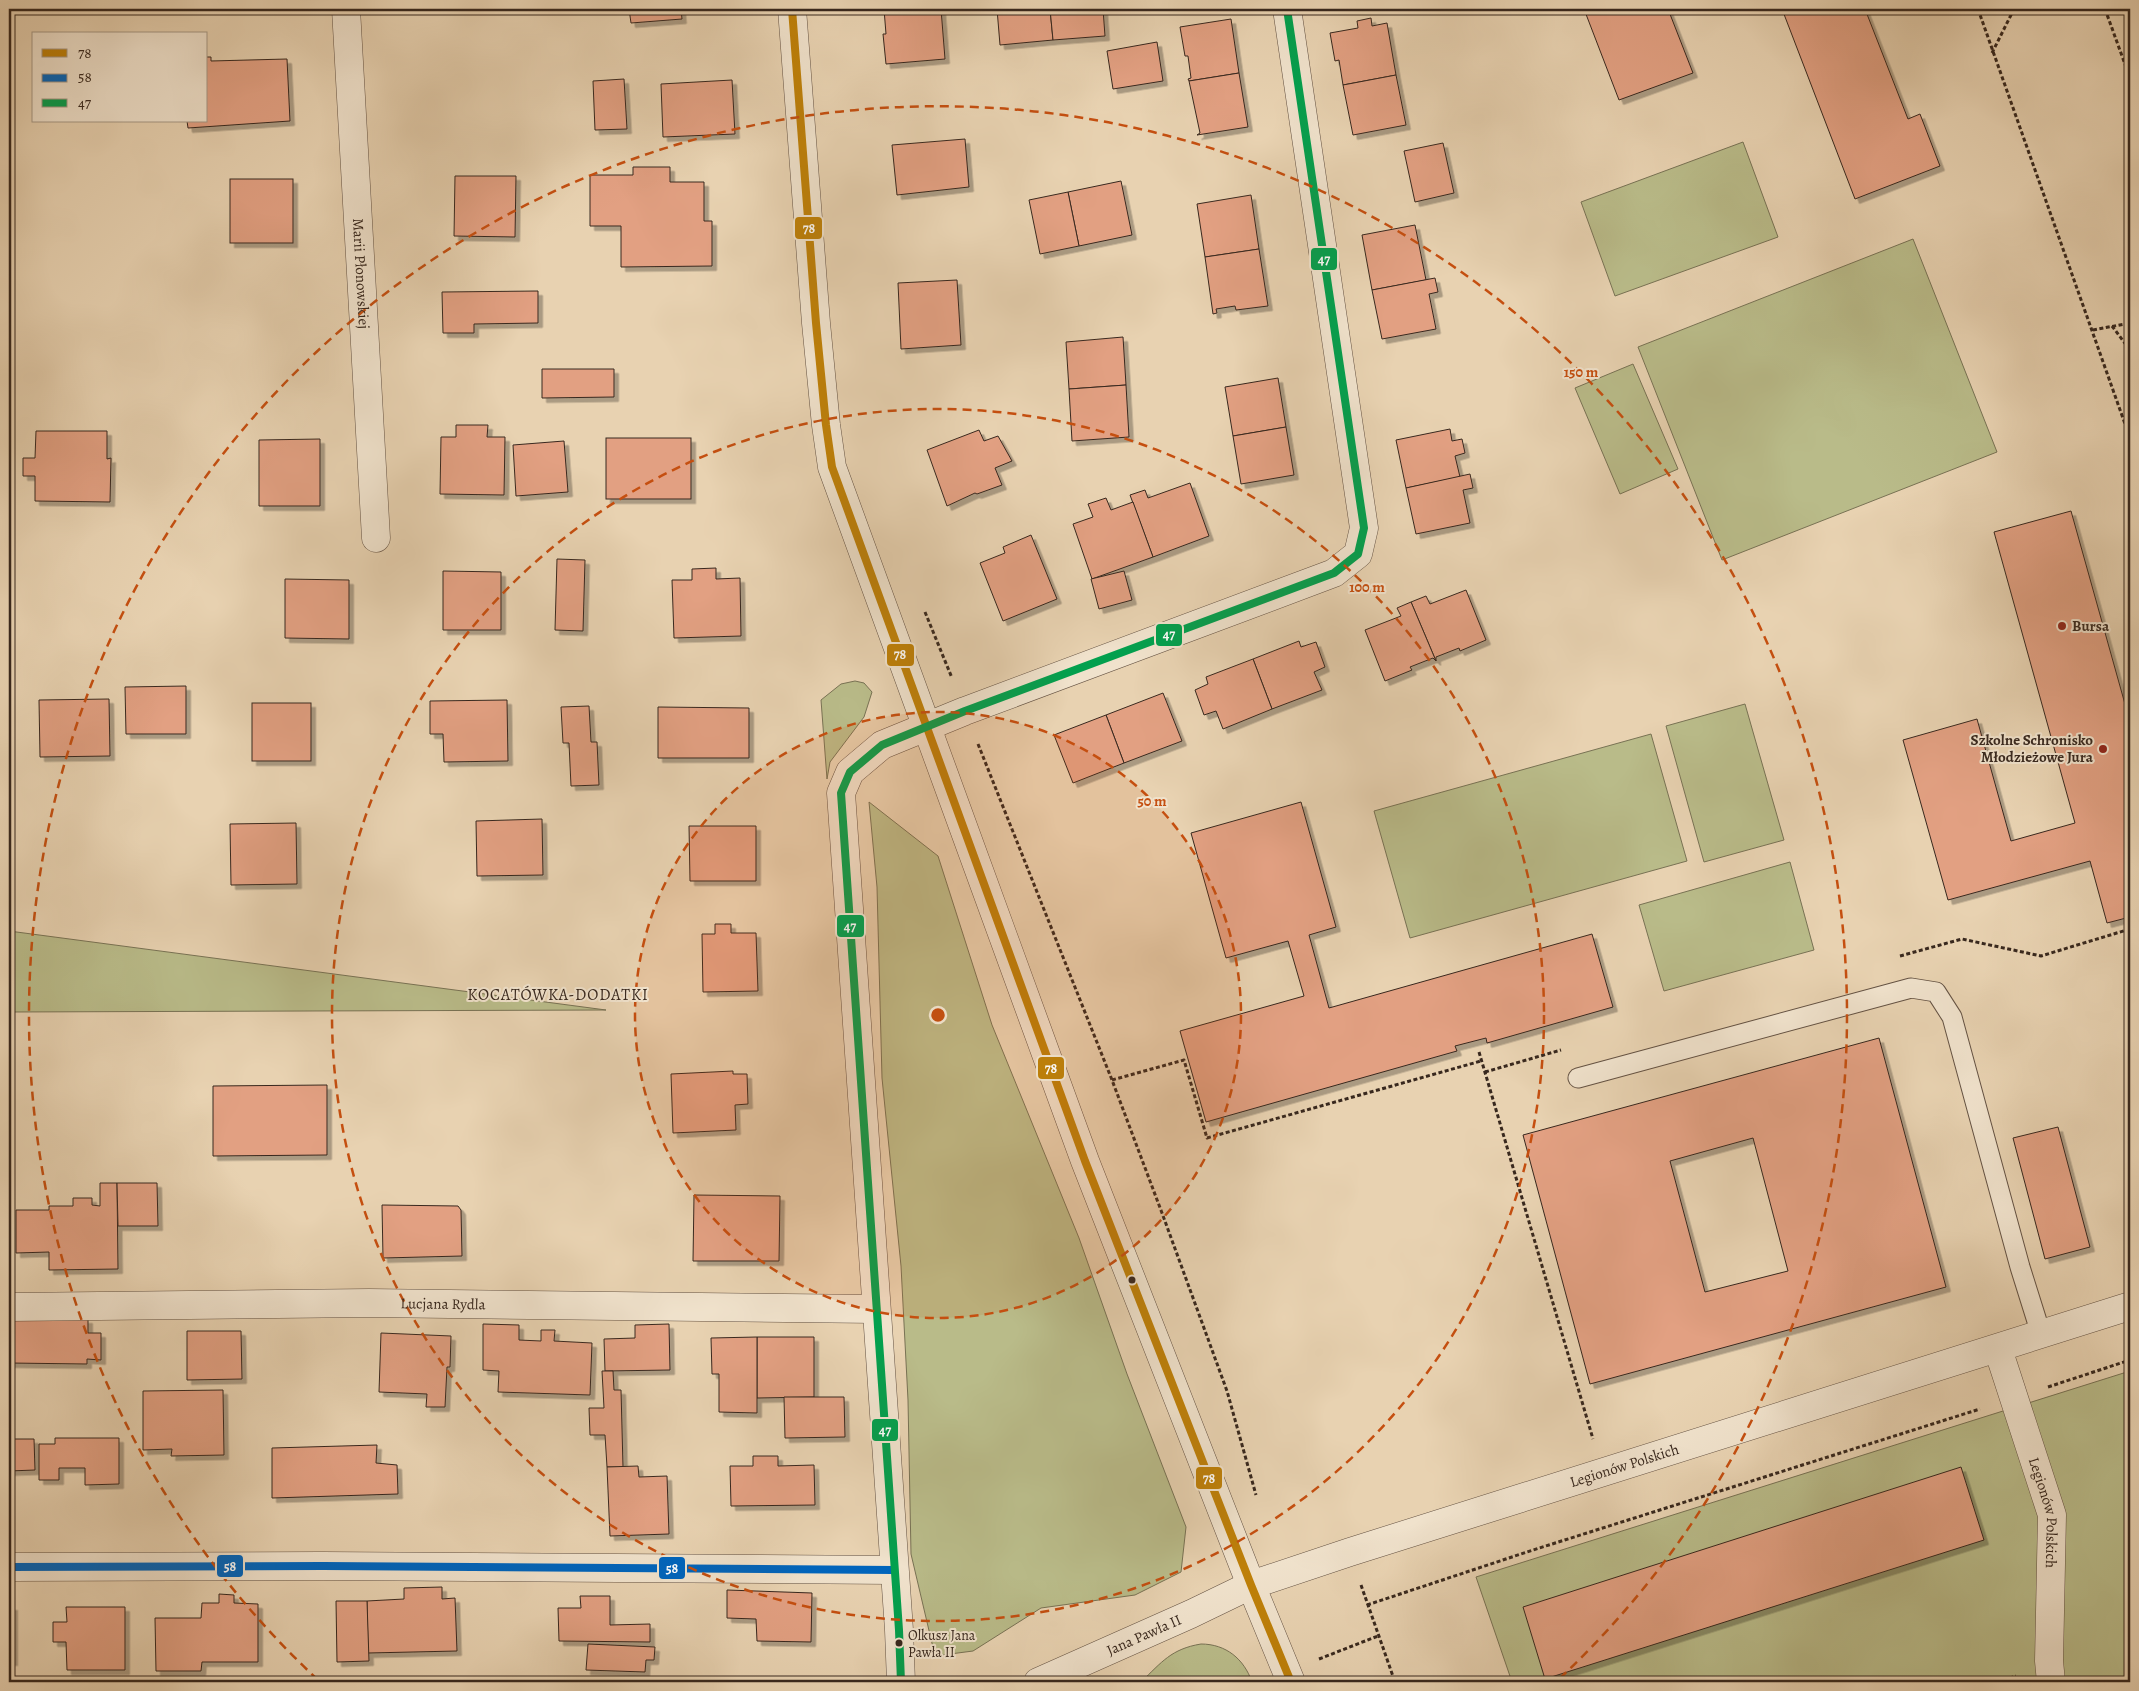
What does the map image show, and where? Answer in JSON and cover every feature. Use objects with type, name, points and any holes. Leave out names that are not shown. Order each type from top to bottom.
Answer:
[{"type":"street","name":"Marii Płonowskiej","points":[[346,9],[376,538]]},
{"type":"street","points":[[792,9],[816,323],[832,467],[1085,1161],[1251,1585],[1291,1682]]},
{"type":"street","points":[[901,1682],[899,1630],[893,1570],[841,794],[850,772],[882,745],[926,726],[1334,573],[1358,554],[1364,528],[1288,9]]},
{"type":"street","name":"Lucjana Rydla","points":[[9,1307],[370,1303],[876,1309]]},
{"type":"street","name":"Legionów Polskich","points":[[1251,1585],[1350,1552],[2130,1306]]},
{"type":"street","name":"Legionów Polskich","points":[[1998,1349],[2052,1515],[2049,1661],[2051,1682]]},
{"type":"street","points":[[9,1567],[322,1566],[893,1570]]},
{"type":"street","name":"Jana Pawła II","points":[[1038,1682],[1192,1614],[1251,1585]]},
{"type":"lane","points":[[1578,1078],[1911,988],[1936,992],[1952,1017],[2040,1334]]},
{"type":"path","points":[[1978,9],[2130,438]]},
{"type":"path","points":[[1992,53],[2014,9]]},
{"type":"path","points":[[2105,9],[2130,78]]},
{"type":"path","points":[[2093,330],[2130,323]]},
{"type":"path","points":[[2112,326],[2130,350]]},
{"type":"path","points":[[975,736],[1112,1080],[1227,1391],[1256,1495]]},
{"type":"path","points":[[1479,1052],[1595,1446]]},
{"type":"path","points":[[1112,1080],[1184,1060],[1206,1138],[1481,1060]]},
{"type":"path","points":[[1367,1605],[1533,1550],[2130,1360]]},
{"type":"path","points":[[1358,1577],[1395,1682]]},
{"type":"path","points":[[1997,1682],[2018,1676]]},
{"type":"green space","points":[[1743,142],[1778,237],[1615,296],[1581,202]]},
{"type":"green space","points":[[1913,239],[1997,452],[1722,560],[1638,347]]},
{"type":"green space","points":[[1633,364],[1678,469],[1620,494],[1575,388]]},
{"type":"green space","points":[[855,681],[864,683],[872,692],[864,717],[830,762],[827,779],[821,700],[841,684]]},
{"type":"green space","points":[[1745,704],[1784,840],[1704,862],[1666,726]]},
{"type":"green space","points":[[1651,734],[1687,861],[1410,938],[1374,811]]},
{"type":"green space","points":[[869,802],[938,856],[992,1025],[1079,1238],[1127,1374],[1186,1527],[1181,1572],[1135,1595],[1041,1608],[973,1651],[935,1656],[911,1554],[908,1400],[901,1266],[882,1078],[877,887]]},
{"type":"green space","points":[[1790,862],[1814,950],[1664,991],[1639,905]]},
{"type":"green space","points":[[9,931],[606,1010],[9,1012]]},
{"type":"green space","points":[[2130,1371],[2130,1682],[1512,1682],[1476,1577]]},
{"type":"green space","points":[[1201,1644],[1218,1647],[1233,1654],[1244,1666],[1252,1682],[1141,1682],[1174,1653]]},
{"type":"building","points":[[629,9],[681,9],[682,19],[631,23]]},
{"type":"building","points":[[884,9],[941,9],[945,59],[886,64],[883,34],[886,34]]},
{"type":"building","points":[[997,9],[1050,9],[1053,40],[1000,45]]},
{"type":"building","points":[[1050,9],[1103,9],[1105,36],[1053,40]]},
{"type":"building","points":[[1584,9],[1668,9],[1693,73],[1619,100]]},
{"type":"building","points":[[1782,9],[1865,9],[1908,119],[1920,114],[1940,166],[1855,199]]},
{"type":"building","points":[[1371,18],[1372,26],[1387,23],[1396,75],[1343,85],[1339,60],[1335,61],[1330,33],[1358,28],[1357,21]]},
{"type":"building","points":[[1231,19],[1239,73],[1189,81],[1188,79],[1191,78],[1188,56],[1185,56],[1180,27]]},
{"type":"building","points":[[1157,42],[1163,81],[1113,89],[1107,51]]},
{"type":"building","points":[[208,57],[211,57],[211,61],[287,59],[290,121],[188,128],[187,122],[208,122]]},
{"type":"building","points":[[1239,73],[1248,127],[1197,135],[1200,133],[1189,81]]},
{"type":"building","points":[[1396,75],[1406,125],[1353,135],[1343,85]]},
{"type":"building","points":[[624,79],[627,129],[595,130],[593,81]]},
{"type":"building","points":[[732,80],[735,134],[663,137],[661,84]]},
{"type":"building","points":[[965,139],[969,187],[897,195],[892,145]]},
{"type":"building","points":[[1443,143],[1454,193],[1415,202],[1404,151]]},
{"type":"building","points":[[633,167],[670,167],[670,182],[704,182],[704,221],[712,221],[712,266],[621,267],[621,226],[590,226],[590,175],[633,175]]},
{"type":"building","points":[[455,176],[516,176],[515,237],[454,236]]},
{"type":"building","points":[[230,179],[293,179],[293,243],[230,243]]},
{"type":"building","points":[[1121,181],[1132,235],[1079,246],[1068,192]]},
{"type":"building","points":[[1068,192],[1079,246],[1040,254],[1029,200]]},
{"type":"building","points":[[1251,195],[1259,249],[1205,257],[1197,204]]},
{"type":"building","points":[[1415,225],[1426,280],[1372,290],[1362,235]]},
{"type":"building","points":[[1259,249],[1268,306],[1236,310],[1235,306],[1216,309],[1217,313],[1213,314],[1205,257]]},
{"type":"building","points":[[1435,278],[1438,292],[1429,294],[1436,329],[1382,339],[1372,290]]},
{"type":"building","points":[[957,280],[961,345],[901,349],[898,283]]},
{"type":"building","points":[[538,291],[538,323],[474,324],[474,333],[443,333],[442,292]]},
{"type":"building","points":[[1123,337],[1126,385],[1069,389],[1066,342]]},
{"type":"building","points":[[542,369],[614,369],[614,397],[542,398]]},
{"type":"building","points":[[1278,378],[1286,427],[1233,436],[1225,387]]},
{"type":"building","points":[[1126,385],[1129,437],[1072,441],[1069,389]]},
{"type":"building","points":[[456,425],[488,425],[487,437],[505,437],[504,495],[440,494],[441,437],[456,437]]},
{"type":"building","points":[[1286,427],[1294,475],[1241,484],[1233,436]]},
{"type":"building","points":[[1450,429],[1452,441],[1462,439],[1465,453],[1455,456],[1460,477],[1406,488],[1396,440]]},
{"type":"building","points":[[979,430],[984,441],[998,436],[1012,461],[995,468],[1002,485],[977,494],[975,493],[947,506],[927,450]]},
{"type":"building","points":[[36,431],[107,431],[107,459],[111,458],[110,502],[35,501],[35,476],[23,476],[23,458],[35,458]]},
{"type":"building","points":[[606,438],[691,438],[691,499],[606,499]]},
{"type":"building","points":[[320,439],[320,506],[259,506],[259,440]]},
{"type":"building","points":[[564,441],[568,492],[516,496],[513,445]]},
{"type":"building","points":[[1470,474],[1473,488],[1463,490],[1470,523],[1416,534],[1406,488]]},
{"type":"building","points":[[1190,483],[1209,536],[1153,557],[1130,495],[1145,490],[1148,498]]},
{"type":"building","points":[[1106,498],[1111,510],[1133,502],[1153,557],[1092,579],[1073,524],[1093,517],[1088,504]]},
{"type":"building","name":"Bursa","points":[[2071,511],[2130,722],[2130,917],[2107,923],[2090,861],[1948,900],[1903,740],[1977,719],[2011,841],[2075,823],[1994,532]]},
{"type":"building","points":[[1031,535],[1057,599],[1003,621],[980,563],[1005,553],[1003,547]]},
{"type":"building","points":[[557,559],[585,560],[583,631],[555,630]]},
{"type":"building","points":[[716,568],[716,579],[740,578],[741,636],[674,638],[672,580],[692,580],[692,569]]},
{"type":"building","points":[[443,571],[501,572],[501,630],[443,630]]},
{"type":"building","points":[[1124,571],[1132,600],[1099,609],[1091,579]]},
{"type":"building","points":[[285,579],[349,580],[349,639],[285,638]]},
{"type":"building","points":[[1466,590],[1486,640],[1460,651],[1459,648],[1436,657],[1436,661],[1411,602],[1426,596],[1430,604]]},
{"type":"building","points":[[1411,602],[1436,661],[1433,658],[1410,667],[1412,670],[1385,681],[1365,630],[1401,616],[1397,608]]},
{"type":"building","points":[[1299,641],[1301,647],[1316,642],[1325,667],[1314,672],[1322,690],[1272,709],[1253,659]]},
{"type":"building","points":[[1253,659],[1272,709],[1223,729],[1216,711],[1204,715],[1195,690],[1208,684],[1206,677]]},
{"type":"building","points":[[186,686],[186,734],[126,734],[125,687]]},
{"type":"building","points":[[1163,693],[1182,741],[1124,763],[1106,715]]},
{"type":"building","points":[[109,699],[110,756],[40,757],[39,700]]},
{"type":"building","points":[[507,700],[508,761],[444,762],[443,734],[430,734],[430,701]]},
{"type":"building","points":[[252,703],[311,703],[311,761],[252,761]]},
{"type":"building","points":[[589,706],[591,742],[597,742],[599,785],[571,786],[569,743],[563,743],[561,707]]},
{"type":"building","points":[[658,707],[749,708],[749,758],[658,758]]},
{"type":"building","points":[[1106,715],[1124,763],[1073,783],[1054,735]]},
{"type":"building","points":[[1301,802],[1336,927],[1309,935],[1329,1008],[1592,934],[1613,1007],[1487,1043],[1486,1038],[1455,1046],[1457,1051],[1206,1122],[1180,1031],[1304,996],[1288,941],[1226,958],[1191,833]]},
{"type":"building","points":[[542,819],[543,875],[477,876],[476,821]]},
{"type":"building","points":[[296,823],[297,884],[231,885],[230,824]]},
{"type":"building","points":[[689,826],[756,826],[756,881],[690,881]]},
{"type":"building","points":[[715,924],[731,924],[731,933],[756,933],[758,991],[703,992],[702,934],[715,934]]},
{"type":"building","points":[[1879,1038],[1946,1287],[1590,1384],[1523,1135]],"holes":[[[1753,1138],[1788,1271],[1705,1292],[1670,1161]]]},
{"type":"building","points":[[733,1071],[733,1074],[747,1074],[748,1104],[735,1105],[736,1130],[673,1133],[671,1074]]},
{"type":"building","points":[[327,1085],[327,1155],[213,1156],[213,1086]]},
{"type":"building","points":[[2058,1127],[2090,1247],[2045,1259],[2013,1138]]},
{"type":"building","points":[[100,1183],[117,1183],[118,1269],[49,1270],[49,1252],[16,1253],[16,1210],[49,1210],[49,1206],[73,1206],[73,1198],[92,1198],[92,1205],[100,1206]]},
{"type":"building","points":[[117,1183],[157,1183],[158,1226],[118,1226]]},
{"type":"building","points":[[694,1195],[780,1196],[779,1261],[693,1261]]},
{"type":"building","points":[[382,1205],[458,1206],[461,1210],[462,1256],[383,1258]]},
{"type":"building","points":[[14,1319],[88,1319],[88,1333],[101,1333],[101,1360],[87,1359],[87,1364],[9,1363],[9,1332],[14,1332]]},
{"type":"building","points":[[483,1324],[519,1325],[519,1340],[541,1341],[541,1330],[555,1330],[554,1341],[592,1343],[590,1395],[498,1392],[499,1371],[483,1370]]},
{"type":"building","points":[[669,1324],[670,1370],[605,1371],[604,1339],[635,1338],[635,1325]]},
{"type":"building","points":[[187,1331],[241,1331],[242,1379],[187,1380]]},
{"type":"building","points":[[381,1333],[451,1336],[450,1367],[447,1367],[445,1407],[426,1407],[427,1394],[379,1392]]},
{"type":"building","points":[[757,1337],[814,1337],[814,1397],[757,1398]]},
{"type":"building","points":[[757,1337],[757,1413],[719,1412],[719,1374],[712,1374],[711,1338]]},
{"type":"building","points":[[602,1371],[613,1371],[614,1390],[621,1390],[623,1467],[607,1467],[605,1435],[590,1435],[589,1408],[604,1408]]},
{"type":"building","points":[[223,1390],[224,1455],[171,1456],[172,1449],[143,1450],[143,1391]]},
{"type":"building","points":[[784,1397],[844,1397],[845,1437],[785,1438]]},
{"type":"building","points":[[55,1438],[119,1438],[119,1484],[85,1485],[85,1468],[59,1468],[59,1480],[39,1480],[39,1444],[55,1444]]},
{"type":"building","points":[[9,1439],[34,1439],[35,1470],[9,1471]]},
{"type":"building","points":[[377,1445],[376,1463],[397,1465],[398,1494],[272,1498],[272,1448]]},
{"type":"building","points":[[753,1456],[778,1456],[778,1466],[814,1465],[815,1505],[731,1506],[730,1466],[753,1466]]},
{"type":"building","points":[[638,1466],[639,1477],[667,1476],[669,1534],[610,1536],[607,1467]]},
{"type":"building","points":[[1961,1467],[1984,1540],[1545,1679],[1523,1607]]},
{"type":"building","points":[[442,1587],[442,1599],[455,1598],[457,1651],[368,1653],[367,1601],[404,1599],[404,1588]]},
{"type":"building","points":[[727,1590],[812,1593],[811,1642],[757,1641],[756,1619],[727,1618]]},
{"type":"building","points":[[219,1594],[234,1595],[234,1603],[258,1604],[258,1662],[202,1662],[201,1671],[156,1671],[155,1618],[201,1618],[202,1603],[219,1603]]},
{"type":"building","points":[[580,1596],[610,1596],[610,1625],[650,1624],[650,1642],[559,1641],[558,1608],[581,1608]]},
{"type":"building","points":[[336,1601],[367,1601],[369,1661],[337,1662]]},
{"type":"building","points":[[9,1606],[13,1606],[13,1661],[9,1661]]},
{"type":"building","points":[[66,1607],[125,1607],[125,1670],[67,1670],[66,1642],[53,1642],[53,1622],[67,1622]]},
{"type":"building","points":[[588,1644],[655,1647],[654,1660],[646,1660],[645,1672],[586,1670]]},
{"type":"transit line","name":"78","points":[[792,9],[816,323],[832,467],[1085,1161],[1251,1585],[1291,1682]]},
{"type":"transit line","name":"47","points":[[901,1682],[899,1630],[841,793],[850,772],[882,745],[965,711],[1334,573],[1358,554],[1364,528],[1287,9]]},
{"type":"transit line","name":"58","points":[[9,1567],[323,1566],[893,1570]]},
{"type":"place","name":"Bursa","points":[[2062,626]]},
{"type":"place","name":"Szkolne Schronisko Młodzieżowe Jura","points":[[2103,749]]},
{"type":"place","name":"Olkusz Jana Pawła II","points":[[899,1643]]},
{"type":"district","name":"KOCATÓWKA-DODATKI","points":[[558,994]]}]
